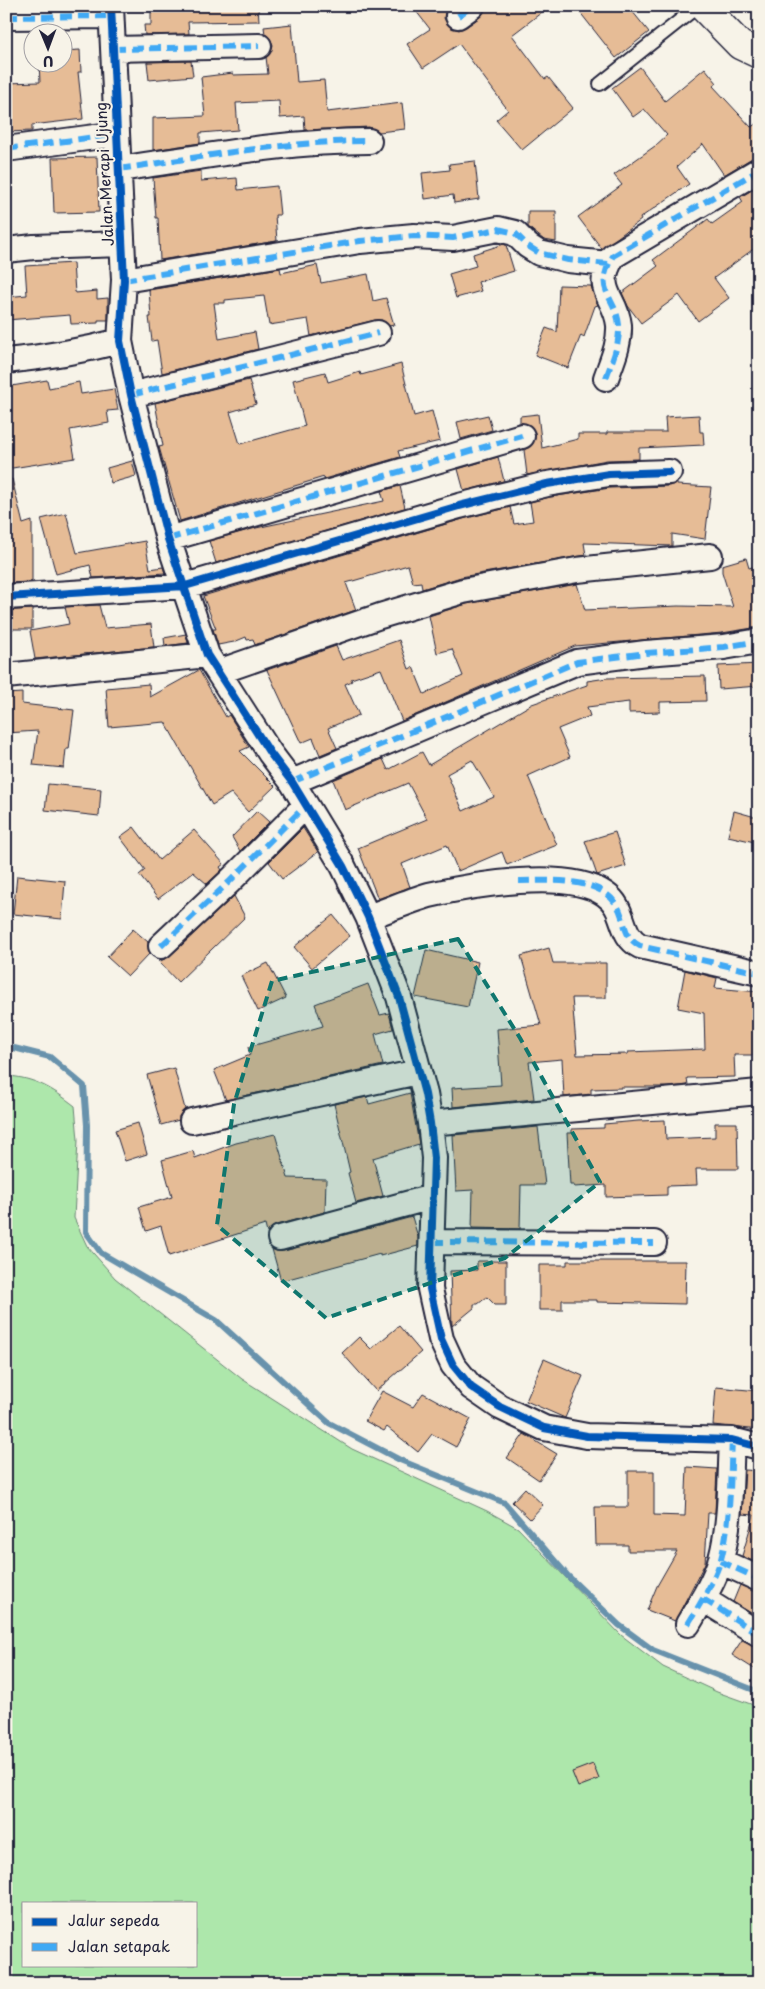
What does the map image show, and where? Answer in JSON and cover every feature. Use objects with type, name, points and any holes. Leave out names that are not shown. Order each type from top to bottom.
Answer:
[{"type":"main road","points":[[700,6],[740,45],[759,54]]},
{"type":"street","points":[[6,17],[111,11]]},
{"type":"street","name":"Jalan Merapi Ujung","points":[[111,11],[124,280],[120,341],[131,395],[168,538],[213,664],[270,753],[292,782],[344,866],[368,917],[398,997],[418,1072],[426,1094],[430,1123],[434,1158],[430,1289],[441,1339],[453,1365],[471,1387],[500,1407],[544,1428],[587,1436],[732,1440],[759,1446]]},
{"type":"street","points":[[113,49],[259,46]]},
{"type":"street","points":[[6,149],[117,134]]},
{"type":"street","points":[[119,169],[296,144],[370,141]]},
{"type":"street","points":[[606,378],[617,347],[619,331],[617,318],[606,294],[605,285],[608,264],[613,256],[759,170]]},
{"type":"street","points":[[124,280],[360,241],[414,236],[453,238],[498,229],[515,233],[528,246],[539,253],[568,260],[608,264]]},
{"type":"street","points":[[6,250],[34,247],[122,244]]},
{"type":"street","points":[[131,395],[378,333]]},
{"type":"street","points":[[6,360],[50,356],[90,349],[120,341]]},
{"type":"street","points":[[168,538],[522,436]]},
{"type":"street","points":[[6,597],[185,586],[459,506],[547,484],[609,474],[669,472]]},
{"type":"street","points":[[6,676],[213,664],[463,591],[577,570],[710,556]]},
{"type":"street","points":[[292,782],[577,662],[646,653],[724,647],[759,641]]},
{"type":"street","points":[[161,946],[229,882],[306,804]]},
{"type":"street","points":[[368,917],[428,896],[472,886],[554,880],[577,883],[592,887],[614,901],[621,913],[627,936],[640,946],[759,973]]},
{"type":"street","points":[[192,1122],[418,1072]]},
{"type":"street","points":[[430,1123],[758,1090]]},
{"type":"street","points":[[280,1238],[432,1197]]},
{"type":"street","points":[[432,1242],[654,1243]]},
{"type":"street","points":[[688,1624],[703,1600],[720,1561],[725,1540],[732,1440]]},
{"type":"street","points":[[720,1561],[759,1579]]},
{"type":"street","points":[[703,1600],[759,1634]]},
{"type":"lane","points":[[600,84],[700,6]]},
{"type":"highlighted area","points":[[458,939],[520,1038],[600,1182],[505,1258],[326,1318],[217,1225],[234,1104],[272,981]]},
{"type":"green space","points":[[6,1076],[34,1081],[59,1094],[75,1106],[78,1140],[74,1218],[87,1246],[115,1278],[242,1379],[352,1449],[487,1511],[518,1528],[621,1635],[663,1667],[717,1692],[759,1707],[759,1983],[6,1983]]},
{"type":"building","points":[[151,6],[258,6],[259,21],[188,22],[189,34],[145,35],[144,25],[151,25]]},
{"type":"building","points":[[412,6],[441,6],[445,11],[444,18],[447,24],[459,30],[480,17],[488,6],[550,6],[512,35],[545,79],[548,77],[573,108],[522,150],[496,120],[508,110],[459,44],[423,68],[407,44],[430,29]]},
{"type":"building","points":[[575,6],[628,6],[649,32],[616,58]]},
{"type":"building","points":[[292,24],[297,82],[324,80],[327,112],[402,103],[405,129],[379,132],[369,127],[305,130],[304,116],[280,118],[279,101],[236,103],[238,130],[200,133],[200,143],[153,150],[153,118],[205,116],[201,77],[233,73],[233,75],[268,74],[266,57],[271,52],[273,45],[270,38],[265,34],[264,27]]},
{"type":"building","points":[[72,50],[80,50],[81,72],[78,72],[83,119],[32,125],[32,131],[6,132],[6,83],[40,82],[40,72],[72,72]]},
{"type":"building","points":[[191,61],[193,76],[149,80],[147,62]]},
{"type":"building","points":[[640,67],[665,101],[705,68],[717,83],[713,86],[751,127],[759,122],[759,156],[752,158],[724,175],[703,144],[677,167],[689,184],[640,218],[641,220],[602,249],[578,217],[622,185],[614,175],[655,146],[667,135],[644,109],[633,117],[612,88]]},
{"type":"building","points":[[97,157],[99,212],[54,213],[52,158]]},
{"type":"building","points":[[475,161],[479,199],[454,203],[453,195],[425,199],[422,173],[450,170],[449,164]]},
{"type":"building","points":[[201,171],[201,181],[237,178],[238,190],[277,186],[280,215],[275,215],[277,241],[160,260],[158,218],[156,218],[153,178]]},
{"type":"building","points":[[759,186],[759,245],[714,278],[729,298],[698,321],[679,295],[641,323],[628,306],[622,293],[658,266],[653,260],[708,219],[712,224],[743,202],[740,197]]},
{"type":"building","points":[[528,211],[556,211],[556,242],[544,240],[528,227]]},
{"type":"building","points":[[506,245],[514,271],[478,282],[481,291],[456,298],[449,274],[476,266],[473,254]]},
{"type":"building","points":[[73,263],[75,293],[97,291],[97,299],[108,298],[108,320],[98,320],[98,323],[71,324],[70,315],[6,320],[6,297],[27,295],[25,266]]},
{"type":"building","points":[[317,265],[321,283],[368,274],[373,301],[386,298],[394,325],[389,326],[382,320],[375,320],[311,336],[308,319],[269,325],[264,296],[225,300],[225,303],[214,303],[219,339],[255,332],[258,349],[162,373],[157,340],[152,341],[149,317],[151,317],[149,290],[280,268],[281,273]]},
{"type":"building","points":[[559,285],[591,286],[598,305],[595,306],[584,337],[581,335],[568,368],[535,355],[546,328],[557,332]]},
{"type":"building","points":[[401,364],[414,416],[432,411],[440,441],[398,451],[400,457],[324,479],[324,477],[180,521],[159,447],[163,446],[155,403],[249,380],[256,404],[230,412],[240,444],[305,426],[293,380],[325,372],[328,382],[360,372],[361,375]]},
{"type":"building","points":[[47,380],[49,388],[79,382],[81,394],[114,389],[118,410],[107,411],[109,423],[70,430],[75,458],[6,469],[6,387]]},
{"type":"building","points":[[538,414],[542,448],[578,439],[578,434],[666,432],[665,417],[699,415],[700,432],[703,432],[704,445],[639,448],[639,459],[607,460],[527,475],[524,450],[532,445],[535,433],[531,426],[520,423],[520,416]]},
{"type":"building","points":[[488,415],[492,430],[461,439],[457,422]]},
{"type":"building","points":[[498,457],[504,481],[464,491],[458,469]]},
{"type":"building","points":[[132,461],[136,476],[111,483],[107,468]]},
{"type":"building","points":[[12,479],[23,524],[32,521],[32,582],[6,583],[6,480]]},
{"type":"building","points":[[677,483],[677,485],[711,487],[705,539],[672,534],[672,546],[584,543],[586,555],[461,577],[422,589],[421,582],[413,583],[408,565],[346,583],[356,610],[255,645],[253,639],[247,640],[246,637],[234,642],[218,645],[213,629],[216,629],[203,596],[463,519],[510,507],[514,524],[533,521],[530,502],[550,497],[610,488],[669,486]]},
{"type":"building","points":[[400,486],[405,508],[216,563],[209,541],[256,528],[384,501],[381,491]]},
{"type":"building","points":[[66,513],[77,553],[145,541],[150,569],[163,567],[165,573],[93,578],[90,565],[56,574],[41,519]]},
{"type":"building","points":[[746,558],[749,568],[759,565],[759,627],[722,633],[575,646],[402,721],[381,669],[351,679],[352,681],[345,684],[359,715],[328,728],[337,748],[320,755],[313,738],[301,743],[267,670],[336,646],[342,660],[399,640],[409,669],[413,667],[424,694],[463,676],[452,649],[437,653],[429,616],[466,604],[577,584],[585,610],[678,606],[733,607],[722,572],[722,565]]},
{"type":"building","points":[[99,605],[105,628],[151,624],[154,647],[35,659],[30,631],[69,624],[65,607]]},
{"type":"building","points":[[32,609],[32,629],[6,629],[6,611]]},
{"type":"building","points":[[186,634],[188,643],[165,646],[164,638]]},
{"type":"building","points":[[759,664],[759,686],[719,689],[718,666]]},
{"type":"building","points":[[199,670],[226,717],[229,715],[249,747],[240,751],[275,786],[248,812],[231,793],[212,805],[165,722],[109,727],[106,688],[149,684],[150,697]]},
{"type":"building","points":[[705,676],[706,701],[660,702],[660,712],[629,713],[629,702],[587,707],[590,716],[558,729],[570,757],[528,776],[557,845],[507,865],[502,852],[458,871],[447,845],[402,864],[410,887],[378,899],[358,848],[427,819],[408,783],[345,810],[333,780],[383,759],[388,770],[422,752],[429,765],[532,704],[587,685],[587,681],[607,678]],"holes":[[[472,760],[494,797],[463,811],[447,774]]]},
{"type":"building","points":[[22,693],[22,704],[74,710],[69,749],[66,749],[64,768],[33,765],[38,731],[6,733],[6,694]]},
{"type":"building","points":[[48,784],[101,789],[99,816],[45,810]]},
{"type":"building","points":[[257,811],[269,822],[240,851],[232,837]]},
{"type":"building","points":[[734,811],[759,818],[759,843],[728,836]]},
{"type":"building","points":[[134,827],[159,860],[194,830],[224,864],[220,867],[222,870],[207,884],[193,872],[158,899],[139,875],[145,870],[120,837]]},
{"type":"building","points":[[303,828],[318,852],[282,879],[269,862]]},
{"type":"building","points":[[615,832],[626,866],[597,875],[585,841]]},
{"type":"building","points":[[17,876],[65,881],[62,919],[13,914]]},
{"type":"building","points":[[234,896],[245,917],[178,982],[159,962],[170,956]]},
{"type":"building","points":[[333,915],[350,936],[312,968],[294,947]]},
{"type":"building","points":[[133,929],[148,942],[150,953],[128,976],[107,957]]},
{"type":"building","points":[[549,948],[553,963],[606,963],[606,998],[572,998],[577,1055],[705,1049],[704,1013],[678,1008],[685,970],[717,978],[715,988],[759,992],[756,1026],[754,1025],[754,1055],[734,1055],[735,1077],[687,1078],[688,1085],[668,1087],[591,1089],[591,1094],[564,1097],[562,1059],[529,1062],[534,1099],[453,1107],[452,1088],[501,1085],[497,1029],[541,1025],[521,956]]},
{"type":"building","points":[[426,950],[478,962],[468,1007],[415,997]]},
{"type":"building","points":[[268,963],[286,998],[258,1011],[241,976]]},
{"type":"building","points":[[368,984],[380,1015],[389,1013],[393,1029],[375,1034],[383,1065],[226,1100],[214,1070],[250,1055],[248,1047],[323,1026],[315,1004]]},
{"type":"building","points":[[174,1068],[185,1109],[179,1116],[179,1120],[161,1125],[147,1075]]},
{"type":"building","points":[[410,1093],[419,1144],[373,1158],[383,1196],[356,1203],[334,1104],[367,1097],[369,1104]]},
{"type":"building","points":[[665,1120],[666,1139],[715,1137],[715,1123],[737,1123],[738,1169],[696,1169],[697,1185],[667,1186],[667,1195],[606,1197],[606,1185],[574,1187],[574,1185],[570,1185],[567,1133],[572,1133],[572,1129],[604,1128],[604,1124]]},
{"type":"building","points":[[138,1123],[147,1154],[125,1161],[115,1130]]},
{"type":"building","points":[[538,1127],[545,1185],[521,1185],[520,1229],[472,1228],[473,1190],[456,1191],[453,1135]]},
{"type":"building","points":[[275,1134],[288,1178],[326,1179],[325,1212],[276,1225],[267,1233],[265,1225],[169,1256],[161,1226],[146,1231],[139,1207],[172,1197],[162,1160],[193,1151],[195,1158],[236,1143]]},
{"type":"building","points":[[412,1217],[418,1237],[418,1246],[380,1256],[380,1254],[281,1281],[272,1249],[284,1251]]},
{"type":"building","points":[[477,1261],[506,1261],[506,1305],[495,1305],[487,1297],[478,1304],[474,1304],[474,1308],[452,1326],[450,1271],[477,1270]]},
{"type":"building","points":[[567,1261],[686,1261],[685,1304],[562,1300],[562,1310],[539,1310],[539,1265],[567,1265]]},
{"type":"building","points":[[399,1326],[421,1352],[376,1391],[342,1353],[359,1337],[371,1349]]},
{"type":"building","points":[[544,1359],[583,1376],[565,1418],[526,1401]]},
{"type":"building","points":[[716,1387],[759,1391],[759,1430],[713,1425]]},
{"type":"building","points":[[382,1391],[413,1407],[423,1393],[471,1419],[456,1447],[432,1434],[418,1452],[387,1427],[384,1431],[365,1421]]},
{"type":"building","points":[[524,1434],[557,1454],[539,1480],[507,1458]]},
{"type":"building","points":[[687,1467],[717,1469],[715,1513],[708,1513],[705,1563],[675,1621],[647,1610],[657,1586],[677,1551],[628,1551],[628,1545],[596,1545],[595,1507],[628,1507],[628,1471],[654,1471],[654,1515],[685,1516]]},
{"type":"building","points":[[745,1470],[759,1471],[759,1564],[742,1556],[754,1515],[742,1514]]},
{"type":"building","points":[[525,1488],[543,1505],[530,1519],[512,1502]]},
{"type":"building","points":[[740,1585],[759,1592],[759,1618],[733,1602]]},
{"type":"building","points":[[742,1640],[759,1648],[759,1672],[732,1655]]},
{"type":"building","points":[[593,1764],[599,1779],[578,1787],[572,1772]]},
{"type":"waterway","points":[[6,1046],[50,1057],[84,1086],[87,1125],[86,1232],[101,1253],[216,1320],[329,1423],[400,1460],[505,1503],[568,1576],[619,1625],[653,1650],[759,1692]]},
{"type":"marked path","points":[[458,16],[472,6]]},
{"type":"marked path","points":[[6,17],[111,16]]},
{"type":"marked path","points":[[113,49],[259,46]]},
{"type":"marked path","points":[[6,149],[117,134]]},
{"type":"marked path","points":[[119,169],[275,147],[369,141]]},
{"type":"marked path","points":[[606,378],[615,352],[619,332],[617,315],[605,286],[607,268],[613,256],[759,170]]},
{"type":"marked path","points":[[124,280],[360,241],[414,236],[453,238],[498,229],[515,233],[528,246],[539,253],[568,260],[608,264]]},
{"type":"marked path","points":[[131,395],[378,333]]},
{"type":"marked path","points":[[168,539],[522,436]]},
{"type":"marked path","points":[[292,782],[577,662],[646,653],[724,647],[759,641]]},
{"type":"marked path","points":[[161,946],[229,882],[306,805]]},
{"type":"marked path","points":[[519,881],[562,881],[591,886],[604,892],[614,901],[631,940],[640,946],[759,973]]},
{"type":"marked path","points":[[432,1242],[654,1243]]},
{"type":"marked path","points":[[688,1624],[711,1584],[721,1559],[728,1515],[732,1440]]},
{"type":"marked path","points":[[720,1561],[759,1579]]},
{"type":"marked path","points":[[703,1599],[759,1634]]},
{"type":"cycle path","points":[[111,6],[124,280],[120,341],[131,395],[168,539],[207,655],[270,753],[292,782],[343,866],[368,917],[399,997],[425,1094],[430,1123],[434,1158],[430,1289],[441,1339],[453,1365],[471,1387],[500,1407],[544,1428],[587,1436],[732,1440],[759,1447]]},
{"type":"cycle path","points":[[6,597],[185,586],[459,506],[547,484],[609,474],[669,472]]}]
